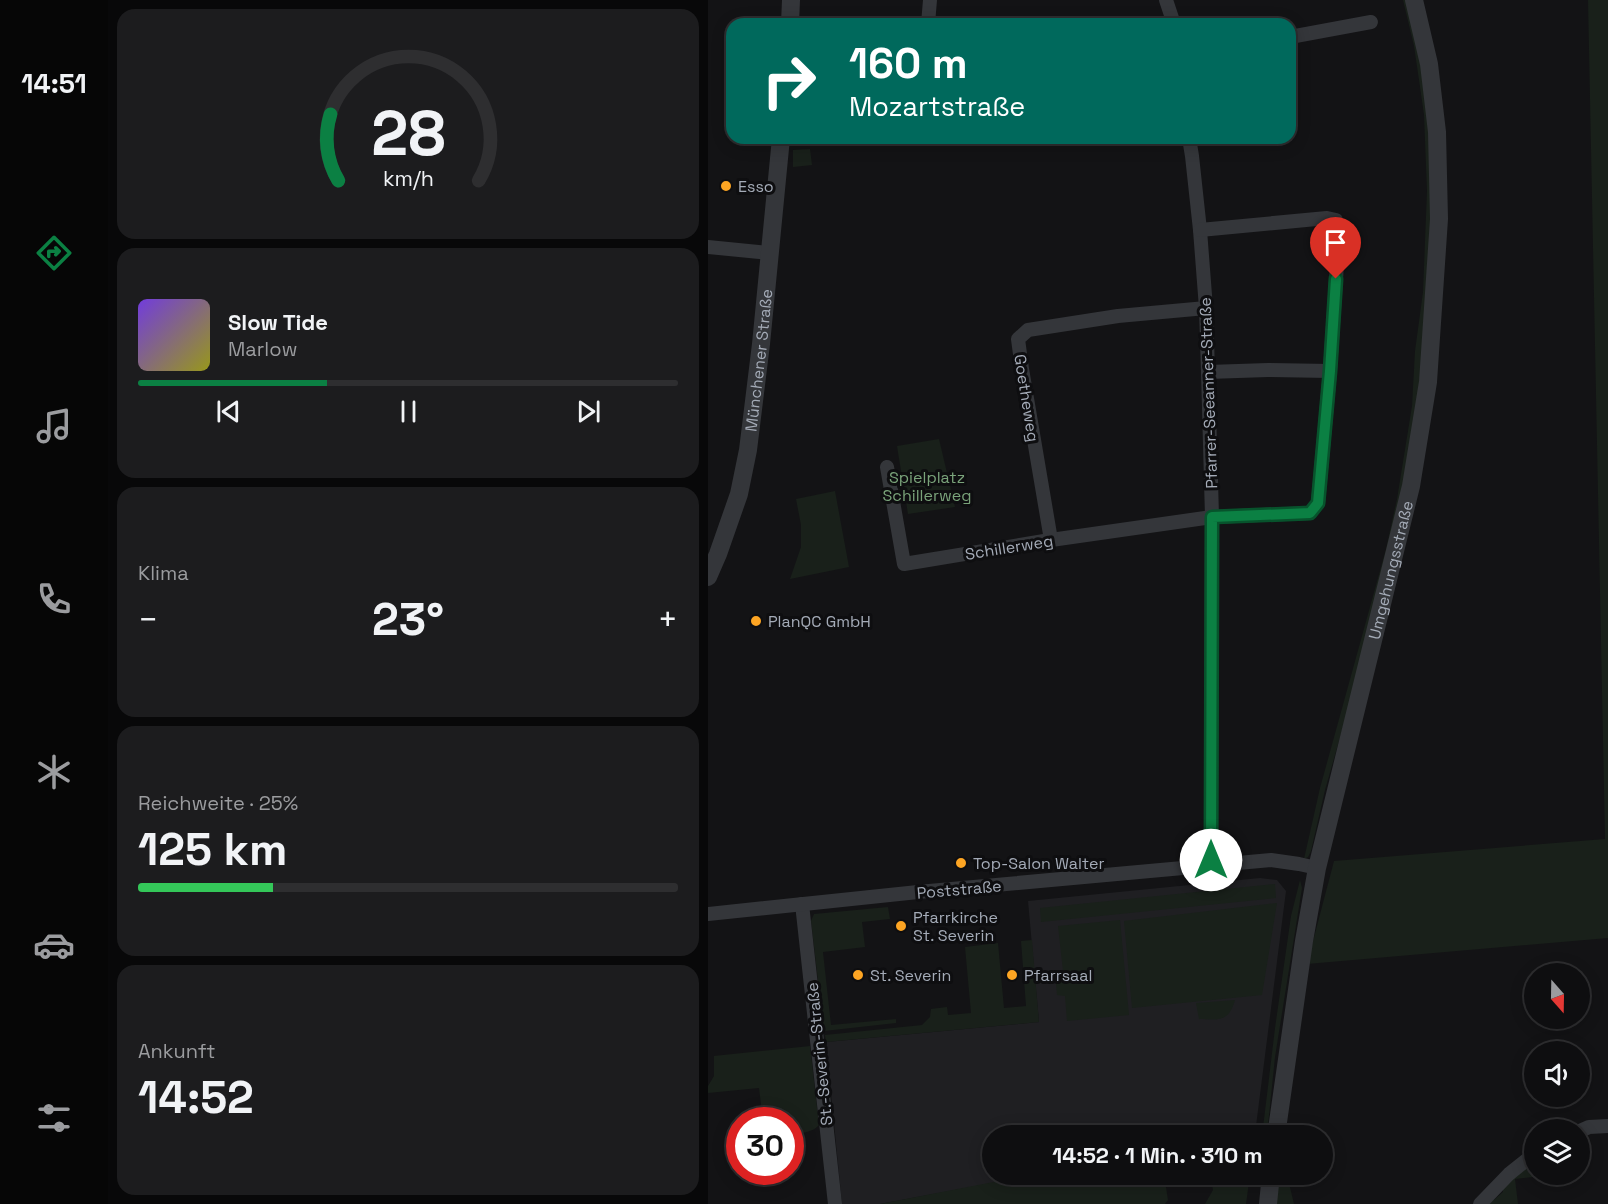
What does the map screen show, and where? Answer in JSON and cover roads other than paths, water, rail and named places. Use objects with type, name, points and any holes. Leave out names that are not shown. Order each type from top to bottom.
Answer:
[{"type":"street","points":[[790,18],[791,0]]},
{"type":"street","points":[[928,18],[930,0]]},
{"type":"street","points":[[1166,0],[1172,18]]},
{"type":"street","name":"Umgehungsstraße","points":[[1278,1125],[1302,953],[1317,868],[1411,486],[1428,382],[1439,219],[1437,132],[1429,64],[1414,0]]},
{"type":"street","points":[[1296,36],[1371,22]]},
{"type":"street","name":"Münchener Straße","points":[[708,577],[739,494],[748,450],[761,344],[779,144]]},
{"type":"street","name":"Pfarrer-Seeanner-Straße","points":[[1190,144],[1200,230],[1208,372],[1212,517],[1211,866]]},
{"type":"street","name":"Schillerweg","points":[[887,467],[904,564],[1212,517],[1310,513],[1318,503],[1330,371],[1339,234],[1336,220],[1327,218],[1200,230]]},
{"type":"street","points":[[708,247],[770,253]]},
{"type":"street","name":"Goetheweg","points":[[1051,540],[1018,339],[1028,330],[1118,316],[1206,308]]},
{"type":"street","points":[[1208,372],[1330,371]]},
{"type":"street","name":"Poststraße","points":[[708,914],[918,892],[1271,860],[1317,868]]},
{"type":"street","name":"St.-Severin-Straße","points":[[802,904],[835,1204]]},
{"type":"street","points":[[1590,1127],[1608,1126]]},
{"type":"street","points":[[1480,1204],[1524,1162]]},
{"type":"street","points":[[1268,1204],[1270,1185]]},
{"type":"place","name":"Esso","points":[[726,186]]},
{"type":"place","name":"PlanQC GmbH","points":[[756,621]]},
{"type":"place","name":"Top-Salon Walter","points":[[961,863]]},
{"type":"place","name":"Pfarrkirche St. Severin","points":[[901,926]]},
{"type":"place","name":"St. Severin","points":[[858,975]]},
{"type":"place","name":"Pfarrsaal","points":[[1012,975]]},
{"type":"park label","name":"Spielplatz Schillerweg","points":[[927,486]]}]
